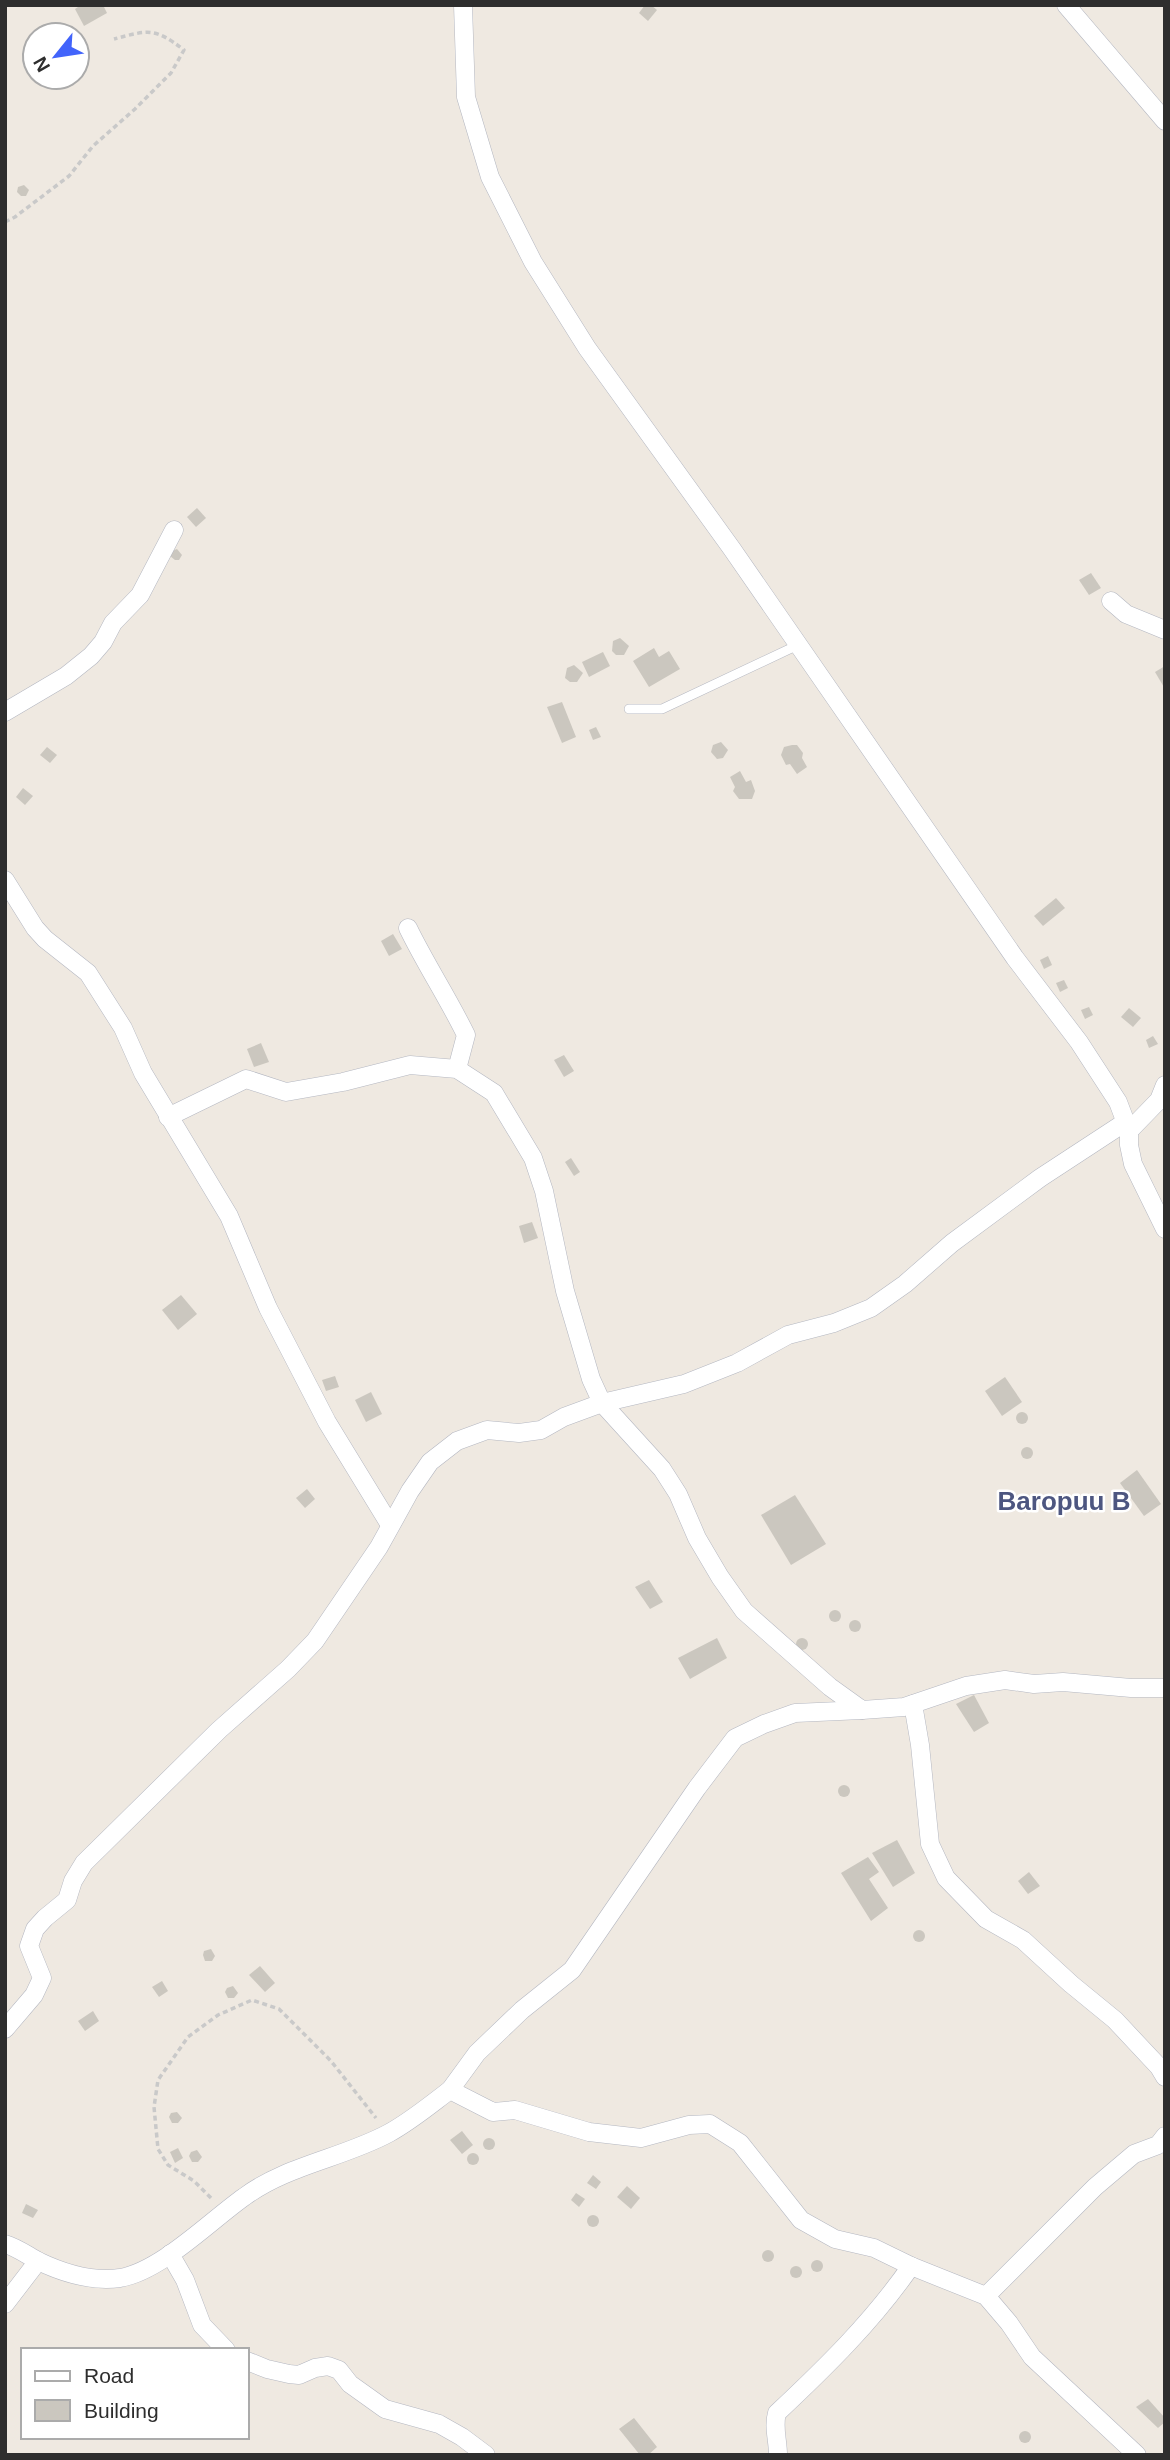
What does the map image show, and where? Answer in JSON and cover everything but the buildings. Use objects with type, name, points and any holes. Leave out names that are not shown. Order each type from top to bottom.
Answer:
[{"type":"street","points":[[463,5],[466,97],[490,177],[533,262],[587,348],[798,645],[1015,958],[1079,1042],[1118,1102],[1127,1127],[1133,1164],[1165,1229]]},
{"type":"street","points":[[1066,5],[1165,121]]},
{"type":"street","points":[[5,712],[66,676],[91,656],[103,642],[113,623],[140,595],[174,530]]},
{"type":"street","points":[[1111,601],[1126,614],[1165,630]]},
{"type":"street","points":[[5,880],[35,928],[88,974],[123,1028],[143,1073],[229,1216],[268,1308],[296,1362],[355,1471],[390,1525]]},
{"type":"street","points":[[408,928],[466,1035],[457,1069]]},
{"type":"street","points":[[168,1117],[246,1079],[286,1091],[343,1082],[410,1065],[457,1069],[494,1093],[533,1158],[544,1191],[565,1291],[591,1379],[602,1403],[662,1469],[678,1494],[697,1538],[744,1611],[830,1687],[862,1710]]},
{"type":"street","points":[[5,2029],[39,1988],[42,1978],[29,1946],[34,1929],[67,1900],[73,1881],[84,1863],[219,1730],[315,1641],[379,1547],[430,1462],[457,1441],[487,1430],[519,1433],[541,1430],[564,1417],[602,1403],[684,1384],[737,1363],[788,1335],[834,1323],[871,1308],[1040,1178],[1127,1127],[1159,1100],[1165,1085]]},
{"type":"street","points":[[5,2243],[19,2248],[38,2261],[86,2279],[121,2278],[141,2271],[170,2254],[246,2195],[291,2171],[388,2133],[450,2090],[477,2053],[523,2010],[572,1970],[697,1788],[735,1738],[764,1724],[795,1713],[904,1707],[965,1686],[1005,1680],[1034,1684],[1063,1682],[1165,1688]]},
{"type":"street","points":[[913,1704],[930,1844],[946,1878],[986,1919],[1023,1940],[1115,2020],[1165,2077]]},
{"type":"street","points":[[450,2090],[493,2112],[515,2110],[589,2132],[641,2138],[690,2125],[710,2124],[740,2143],[801,2220],[835,2239],[874,2248],[986,2297],[1009,2323],[1032,2357],[1138,2455]]},
{"type":"street","points":[[986,2297],[1094,2187],[1134,2154],[1158,2145],[1165,2136]]},
{"type":"street","points":[[170,2254],[185,2280],[202,2325],[224,2348]]},
{"type":"street","points":[[5,2304],[16,2286],[38,2261]]},
{"type":"street","points":[[778,2455],[778,2438],[774,2424],[777,2413],[840,2353],[891,2294],[911,2266]]},
{"type":"street","points":[[248,2361],[267,2370],[299,2375],[328,2366],[339,2371],[350,2384],[385,2409],[439,2424],[486,2455]]},
{"type":"lane","points":[[629,709],[662,709],[798,645]]},
{"type":"path","points":[[5,222],[69,176],[93,146],[171,73],[184,50],[163,34],[141,32],[114,38]]},
{"type":"path","points":[[224,2212],[194,2181],[169,2165],[158,2149],[154,2107],[158,2080],[188,2037],[218,2015],[252,2000],[279,2009],[331,2061],[388,2133]]},
{"type":"district","name":"Baropuu B","points":[[1064,1501]]}]
